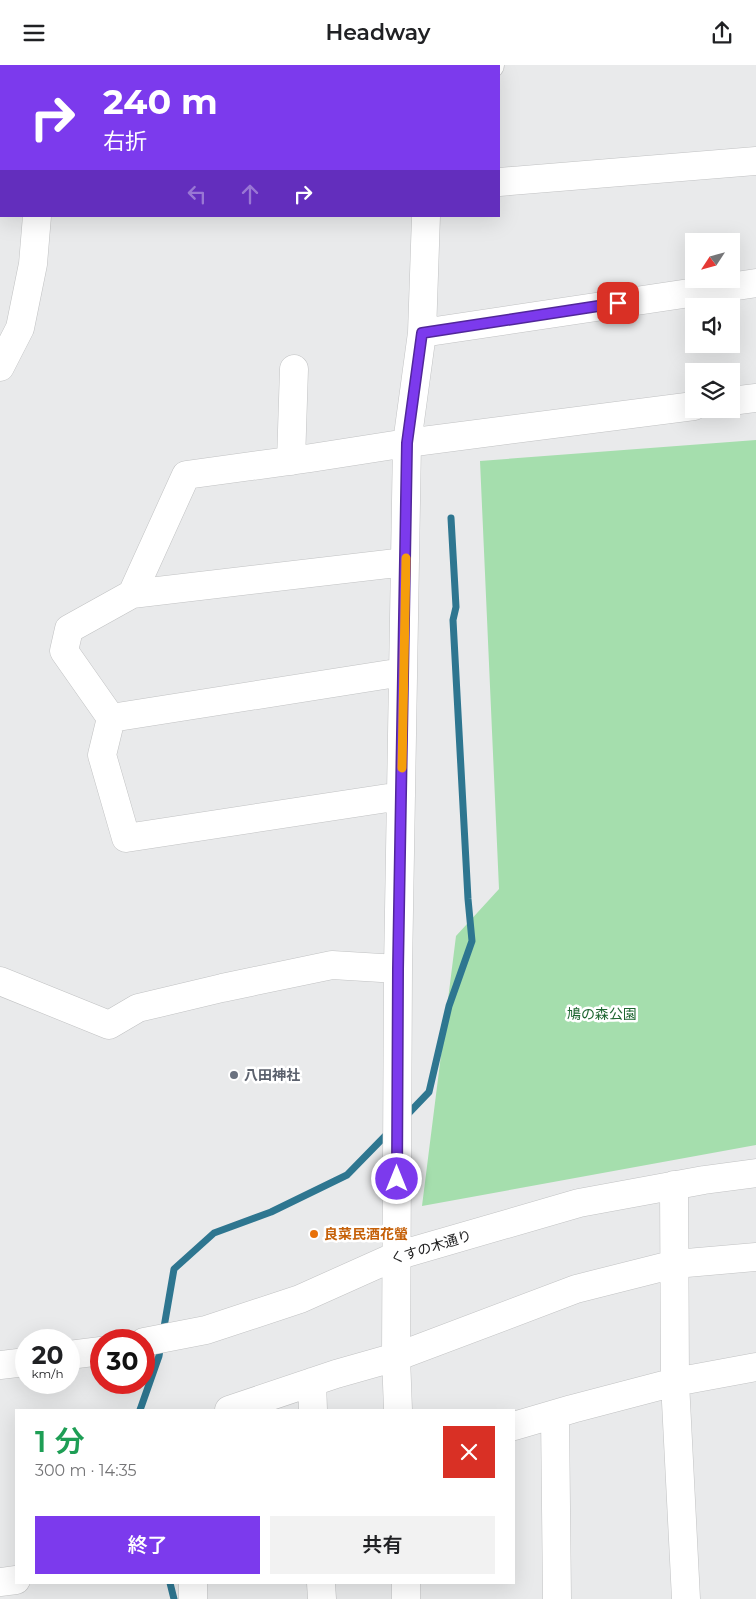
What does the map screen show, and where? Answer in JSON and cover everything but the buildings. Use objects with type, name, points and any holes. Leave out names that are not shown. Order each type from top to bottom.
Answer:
[{"type":"street","points":[[500,182],[756,161]]},
{"type":"street","points":[[0,367],[20,328],[33,263],[37,217]]},
{"type":"street","points":[[398,1409],[396,1256],[398,969],[407,443],[422,333],[426,217]]},
{"type":"street","points":[[422,333],[756,283]]},
{"type":"street","points":[[291,461],[294,369]]},
{"type":"street","points":[[740,400],[756,398]]},
{"type":"street","points":[[132,594],[186,475],[407,443],[685,407]]},
{"type":"street","points":[[401,796],[126,838],[102,755],[110,718],[64,651],[69,629],[132,594],[406,563]]},
{"type":"street","points":[[110,718],[403,672]]},
{"type":"street","points":[[0,981],[109,1025],[138,1008],[332,965],[398,969]]},
{"type":"street","name":"くすの木通り","points":[[155,1340],[206,1330],[300,1299],[396,1256],[580,1203],[674,1185],[756,1173]]},
{"type":"street","points":[[674,1185],[675,1382],[686,1599]]},
{"type":"street","points":[[232,1409],[312,1382],[396,1357],[576,1289],[674,1263],[756,1257]]},
{"type":"street","points":[[0,1365],[15,1363]]},
{"type":"street","points":[[515,1426],[675,1382],[756,1367]]},
{"type":"street","points":[[312,1382],[313,1409]]},
{"type":"street","points":[[555,1414],[557,1599]]},
{"type":"street","points":[[0,1582],[15,1579]]},
{"type":"street","points":[[193,1599],[194,1584]]},
{"type":"street","points":[[321,1584],[322,1599]]},
{"type":"street","points":[[406,1584],[406,1599]]},
{"type":"green space","name":"鳩の森公園","points":[[756,440],[756,1145],[422,1206],[456,936],[499,889],[480,461]]},
{"type":"waterway","points":[[406,1116],[429,1092],[449,1006],[472,941],[468,899],[453,620],[456,607],[451,518]]},
{"type":"waterway","points":[[163,1333],[174,1269],[214,1233],[271,1212],[347,1175],[389,1132]]},
{"type":"waterway","points":[[140,1409],[159,1356],[161,1344]]},
{"type":"waterway","points":[[170,1584],[174,1599]]},
{"type":"slow traffic","points":[[402,768],[406,558]]},
{"type":"place","name":"八田神社","points":[[234,1075]]},
{"type":"place","name":"良菜民酒花螢","points":[[314,1234]]},
{"type":"route","points":[[397,1179],[398,969],[407,443],[422,333],[618,303]]}]
